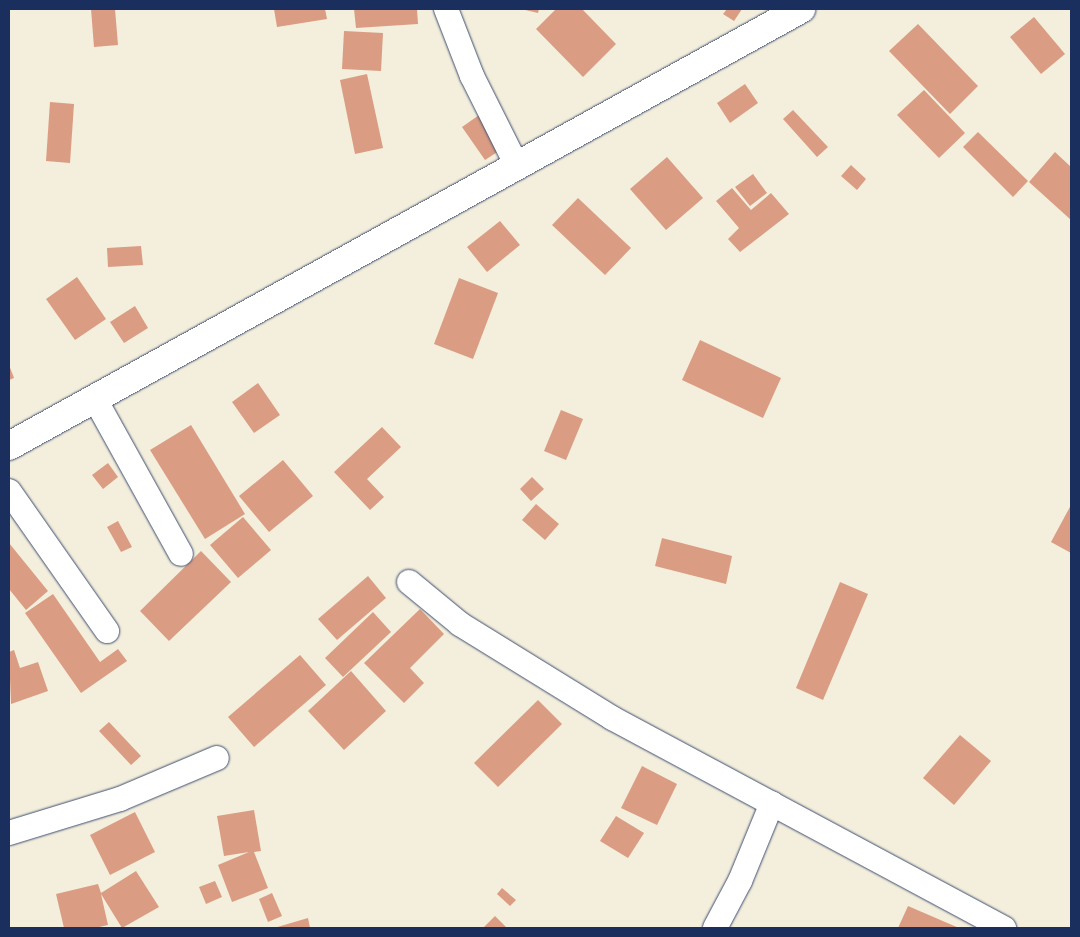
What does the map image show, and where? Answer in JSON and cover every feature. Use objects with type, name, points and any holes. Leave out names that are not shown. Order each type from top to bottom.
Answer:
[{"type":"main road","points":[[9,446],[801,9]]},
{"type":"street","points":[[446,9],[472,76],[517,166]]},
{"type":"street","points":[[95,398],[181,554]]},
{"type":"street","points":[[9,491],[107,632]]},
{"type":"street","points":[[409,582],[460,624],[612,718],[1004,928]]},
{"type":"street","points":[[9,833],[120,799],[217,758]]},
{"type":"street","points":[[715,928],[740,881],[772,803]]},
{"type":"building","points":[[91,9],[115,9],[118,45],[94,47]]},
{"type":"building","points":[[274,9],[325,9],[327,19],[277,27]]},
{"type":"building","points":[[354,9],[417,9],[418,24],[356,28]]},
{"type":"building","points":[[521,9],[539,9],[538,13]]},
{"type":"building","points":[[556,9],[582,9],[616,44],[583,77],[536,29]]},
{"type":"building","points":[[727,9],[742,9],[734,21],[723,14]]},
{"type":"building","points":[[1034,17],[1065,54],[1041,74],[1010,37]]},
{"type":"building","points":[[918,24],[978,86],[950,114],[889,51]]},
{"type":"building","points":[[344,31],[383,33],[381,71],[342,69]]},
{"type":"building","points":[[367,74],[383,148],[355,154],[340,80]]},
{"type":"building","points":[[745,84],[758,103],[730,123],[717,103]]},
{"type":"building","points":[[924,90],[965,133],[939,158],[897,115]]},
{"type":"building","points":[[50,102],[74,104],[70,163],[46,161]]},
{"type":"building","points":[[793,110],[828,147],[817,157],[783,119]]},
{"type":"building","points":[[482,113],[505,147],[485,160],[462,127]]},
{"type":"building","points":[[978,132],[1028,181],[1013,197],[963,147]]},
{"type":"building","points":[[1055,152],[1071,167],[1071,220],[1029,182]]},
{"type":"building","points":[[667,157],[703,198],[666,230],[630,189]]},
{"type":"building","points":[[851,165],[866,179],[857,190],[841,176]]},
{"type":"building","points":[[753,174],[767,193],[750,206],[735,187]]},
{"type":"building","points":[[732,188],[751,210],[771,193],[789,214],[740,252],[728,239],[739,228],[716,201]]},
{"type":"building","points":[[578,198],[631,248],[605,275],[552,225]]},
{"type":"building","points":[[500,221],[520,245],[487,272],[467,247]]},
{"type":"building","points":[[141,246],[143,265],[108,267],[107,248]]},
{"type":"building","points":[[77,277],[106,319],[75,340],[46,299]]},
{"type":"building","points":[[459,278],[498,293],[473,359],[434,344]]},
{"type":"building","points":[[135,306],[148,328],[124,343],[110,322]]},
{"type":"building","points":[[700,340],[781,378],[763,418],[682,380]]},
{"type":"building","points":[[9,365],[14,378],[9,380]]},
{"type":"building","points":[[258,383],[280,415],[254,433],[232,402]]},
{"type":"building","points":[[561,410],[583,419],[566,460],[544,451]]},
{"type":"building","points":[[191,425],[245,514],[205,539],[150,450]]},
{"type":"building","points":[[382,427],[401,447],[367,479],[384,497],[370,510],[334,472]]},
{"type":"building","points":[[283,460],[313,496],[269,532],[239,496]]},
{"type":"building","points":[[108,463],[118,477],[103,489],[92,475]]},
{"type":"building","points":[[532,477],[544,489],[531,501],[520,489]]},
{"type":"building","points":[[536,504],[559,524],[545,540],[522,520]]},
{"type":"building","points":[[1071,505],[1071,553],[1051,542]]},
{"type":"building","points":[[243,517],[271,550],[238,578],[210,545]]},
{"type":"building","points":[[118,521],[132,547],[121,552],[107,527]]},
{"type":"building","points":[[662,538],[732,556],[726,584],[655,566]]},
{"type":"building","points":[[9,543],[48,591],[26,610],[9,589]]},
{"type":"building","points":[[201,551],[231,582],[169,641],[140,611]]},
{"type":"building","points":[[368,576],[386,598],[337,640],[318,619]]},
{"type":"building","points":[[840,582],[868,594],[823,700],[796,688]]},
{"type":"building","points":[[53,594],[100,662],[118,649],[127,661],[81,693],[25,613]]},
{"type":"building","points":[[420,609],[444,634],[410,668],[424,683],[404,703],[364,663]]},
{"type":"building","points":[[373,612],[391,632],[343,677],[325,658]]},
{"type":"building","points":[[14,650],[20,668],[38,662],[48,691],[11,704],[9,652]]},
{"type":"building","points":[[300,655],[326,685],[254,747],[228,717]]},
{"type":"building","points":[[351,671],[386,711],[344,750],[308,711]]},
{"type":"building","points":[[538,700],[562,724],[498,787],[474,763]]},
{"type":"building","points":[[109,722],[141,756],[131,765],[99,731]]},
{"type":"building","points":[[960,735],[991,761],[954,805],[923,778]]},
{"type":"building","points":[[642,766],[677,784],[657,825],[621,808]]},
{"type":"building","points":[[254,810],[261,851],[254,852],[268,888],[232,902],[218,865],[249,852],[224,856],[217,816]]},
{"type":"building","points":[[135,812],[155,852],[110,875],[90,835]]},
{"type":"building","points":[[616,816],[644,833],[628,858],[600,841]]},
{"type":"building","points":[[136,871],[159,907],[122,928],[101,894],[108,925],[95,928],[64,928],[56,894],[98,884],[101,893]]},
{"type":"building","points":[[215,881],[222,897],[206,904],[199,887]]},
{"type":"building","points":[[502,888],[516,900],[510,906],[497,894]]},
{"type":"building","points":[[272,893],[282,916],[268,922],[259,899]]},
{"type":"building","points":[[908,906],[959,928],[898,928]]},
{"type":"building","points":[[495,916],[507,928],[483,928]]},
{"type":"building","points":[[308,918],[310,928],[274,928]]}]
